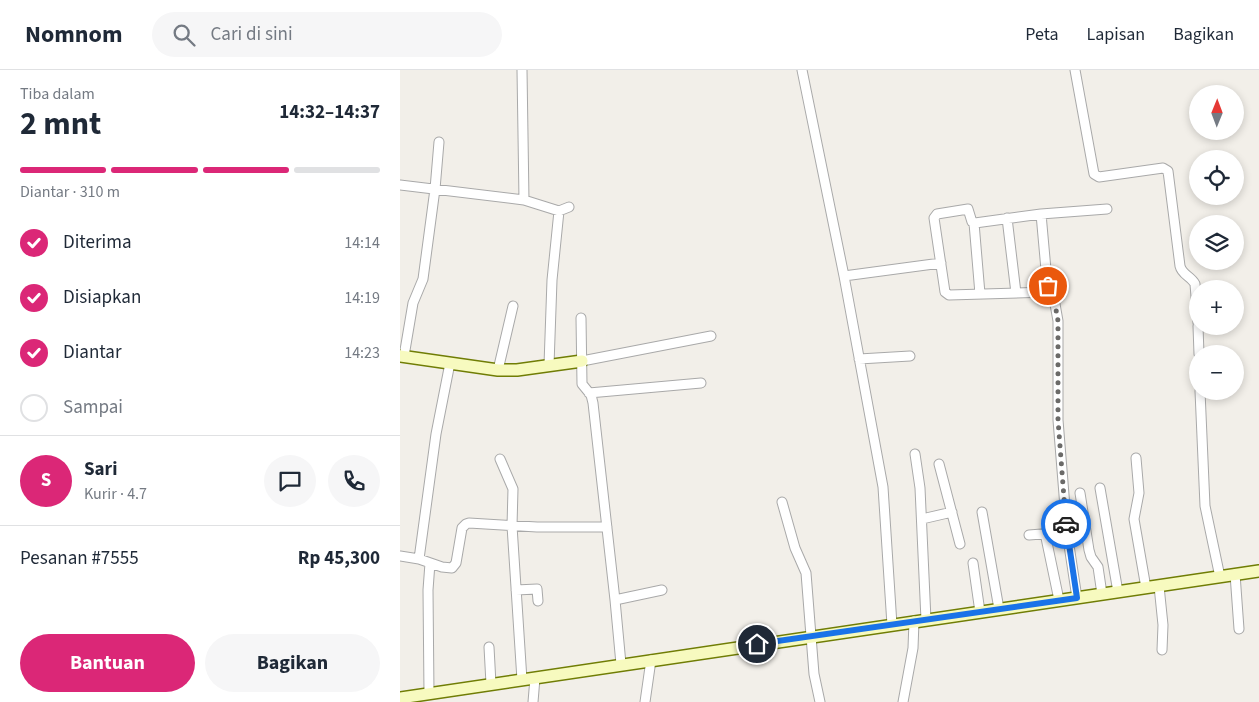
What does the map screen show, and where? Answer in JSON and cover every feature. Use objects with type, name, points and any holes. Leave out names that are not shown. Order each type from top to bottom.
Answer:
[{"type":"street","points":[[522,70],[524,200]]},
{"type":"street","points":[[802,70],[844,276],[883,487],[892,624]]},
{"type":"street","points":[[1076,70],[1096,176],[1163,168],[1168,171],[1181,271],[1193,280]]},
{"type":"street","points":[[439,142],[423,279],[413,303],[402,356],[498,370],[582,360],[711,336]]},
{"type":"street","points":[[400,186],[524,200],[559,211],[569,207]]},
{"type":"street","points":[[974,223],[1107,208]]},
{"type":"street","points":[[980,294],[974,223],[968,209],[935,216],[946,294],[980,294],[1048,292]]},
{"type":"street","points":[[549,365],[552,280],[559,211]]},
{"type":"street","points":[[1041,214],[1048,292],[1055,304],[1058,321],[1058,420],[1067,532],[1077,598]]},
{"type":"street","points":[[1007,218],[1016,293]]},
{"type":"street","points":[[844,276],[941,263]]},
{"type":"street","points":[[498,370],[513,306]]},
{"type":"street","points":[[580,318],[582,384],[590,393],[593,404],[616,600],[621,664]]},
{"type":"street","points":[[859,359],[910,356]]},
{"type":"street","points":[[419,559],[436,434],[450,363]]},
{"type":"street","points":[[590,393],[700,383]]},
{"type":"street","points":[[1200,400],[1204,496],[1220,576]]},
{"type":"street","points":[[903,702],[912,648],[920,620],[922,519],[915,454]]},
{"type":"street","points":[[1136,458],[1139,493],[1134,519],[1146,588]]},
{"type":"street","points":[[500,459],[513,489],[512,526],[522,680]]},
{"type":"street","points":[[939,464],[960,544]]},
{"type":"street","points":[[1100,488],[1118,592]]},
{"type":"street","points":[[1080,492],[1089,550],[1091,557],[1098,567],[1102,594]]},
{"type":"street","points":[[782,502],[795,548],[806,573],[814,674],[820,702]]},
{"type":"street","points":[[922,519],[952,512]]},
{"type":"street","points":[[982,512],[999,609]]},
{"type":"street","points":[[400,556],[452,568],[455,566],[457,559],[462,528],[466,524],[607,527]]},
{"type":"street","points":[[1029,535],[1067,532]]},
{"type":"street","points":[[1046,533],[1059,600]]},
{"type":"street","points":[[973,562],[980,612]]},
{"type":"street","points":[[430,563],[428,590],[436,696]]},
{"type":"street","points":[[400,698],[436,696],[491,684],[621,664],[1259,571]]},
{"type":"street","points":[[1236,574],[1239,629]]},
{"type":"street","points":[[1160,586],[1163,625],[1162,650]]},
{"type":"street","points":[[516,590],[537,589],[538,601]]},
{"type":"street","points":[[616,600],[662,590]]},
{"type":"street","points":[[489,647],[491,684]]},
{"type":"street","points":[[645,702],[651,660]]},
{"type":"street","points":[[533,702],[535,678]]},
{"type":"way so far","points":[[1048,286],[1048,292],[1055,304],[1058,321],[1058,420],[1066,524]]},
{"type":"route","points":[[757,644],[1077,598],[1066,524]]}]
